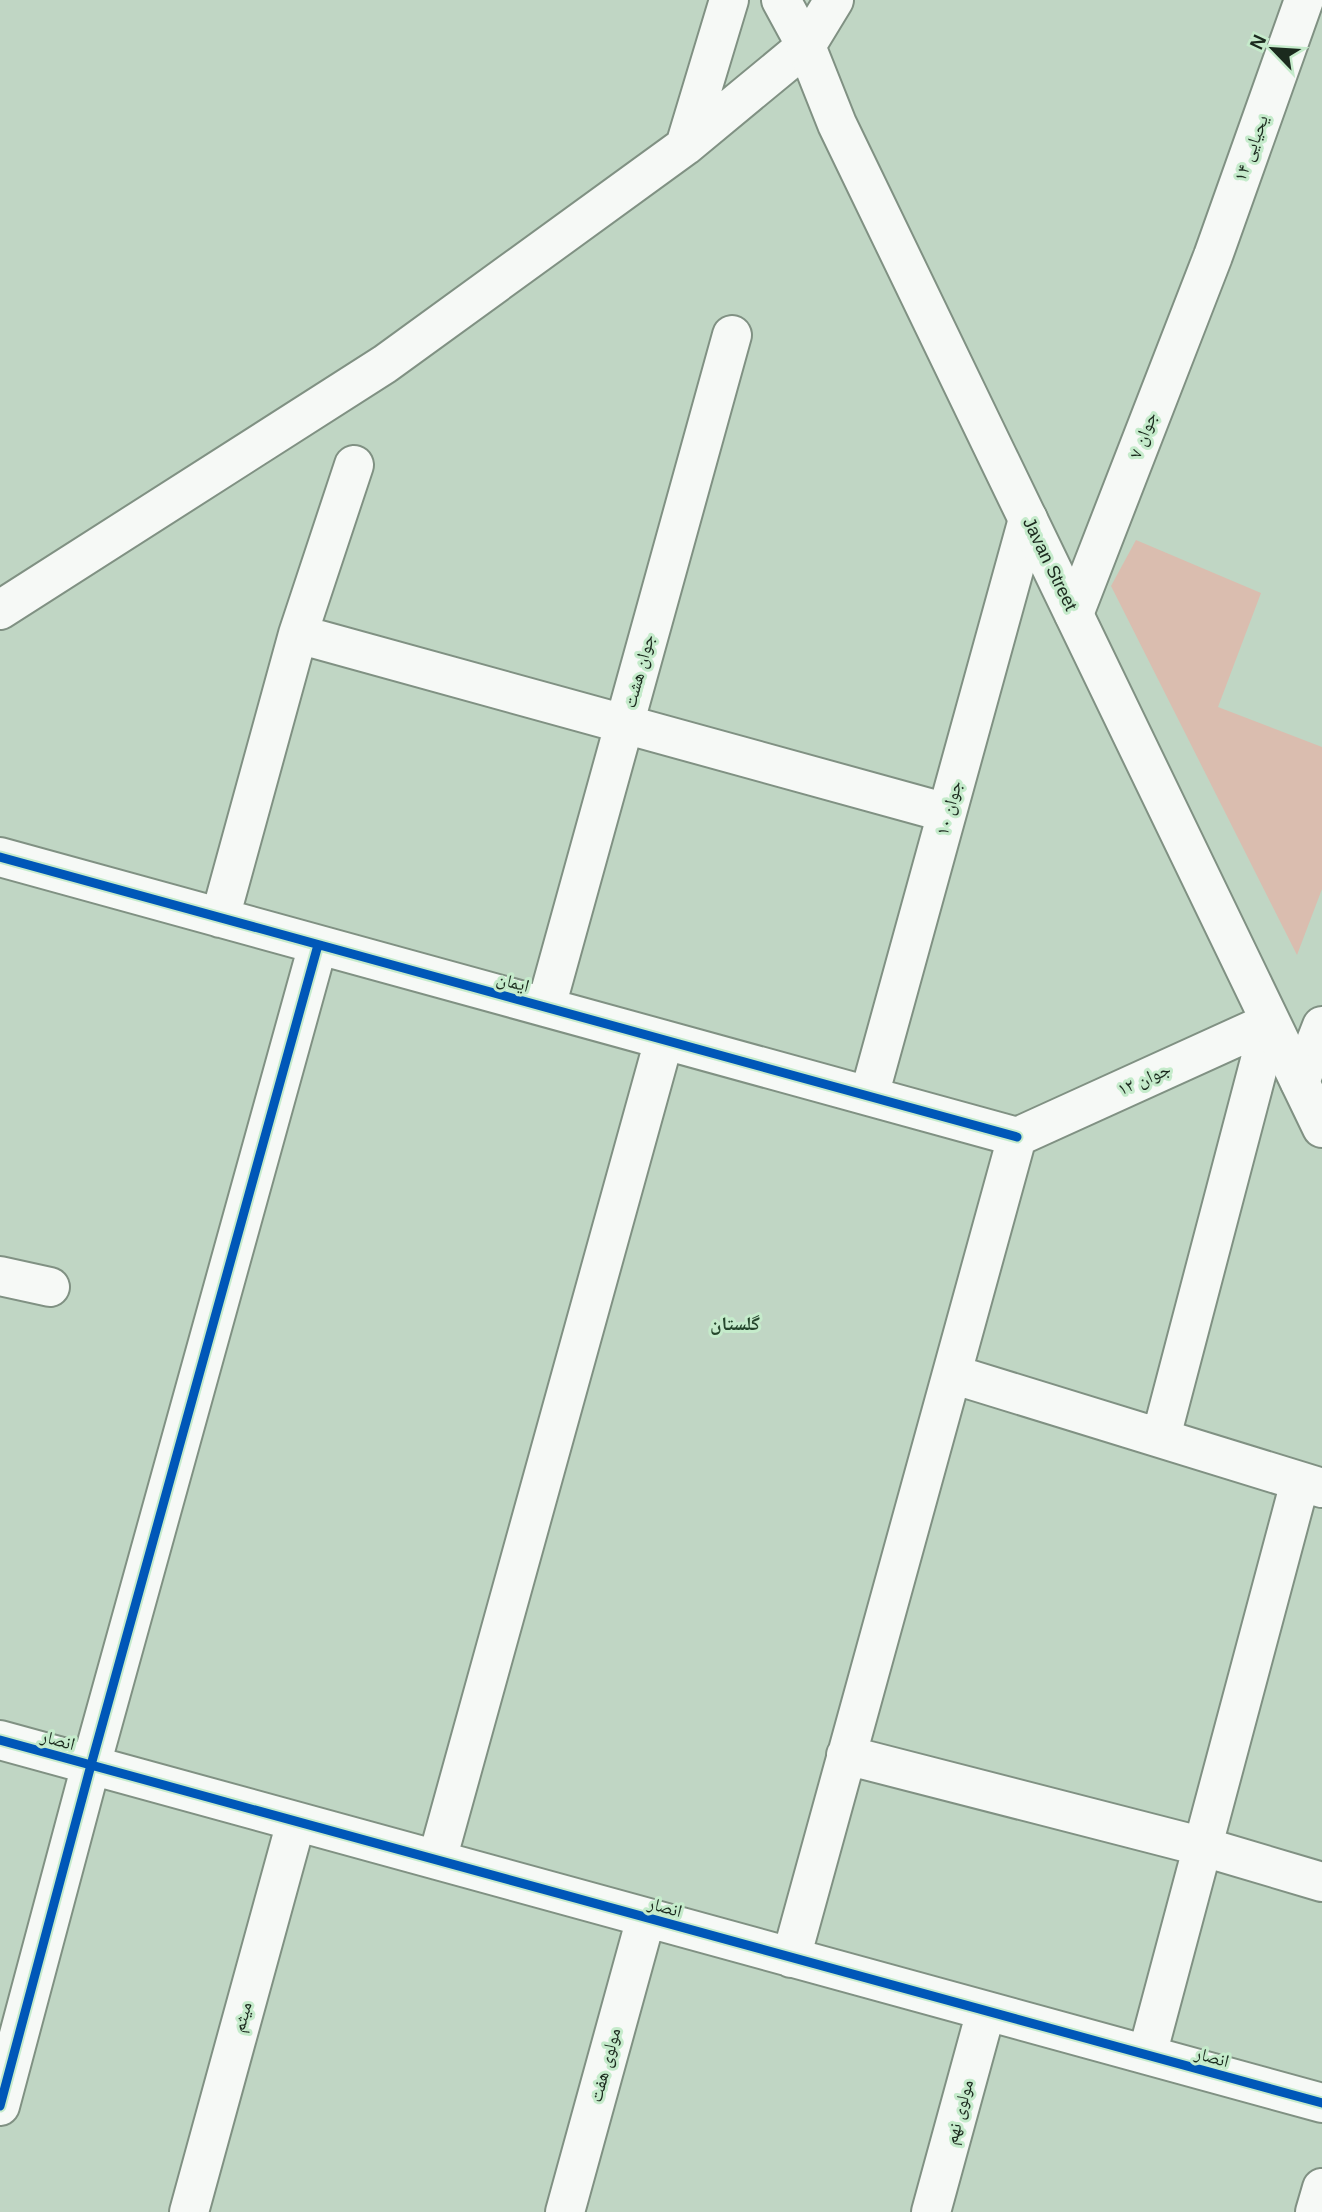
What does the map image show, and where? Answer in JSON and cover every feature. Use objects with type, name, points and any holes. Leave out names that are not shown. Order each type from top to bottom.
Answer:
[{"type":"street","points":[[685,146],[729,0]]},
{"type":"street","name":"Javan Street","points":[[781,0],[806,46],[837,124],[1322,1128]]},
{"type":"street","points":[[0,610],[384,364],[685,146],[806,46],[834,0]]},
{"type":"street","name":"یحیایی ۱۴","points":[[1213,256],[1304,0]]},
{"type":"street","name":"جوان ۷","points":[[1074,614],[1213,256]]},
{"type":"street","name":"جوان هشت","points":[[546,1007],[732,335]]},
{"type":"street","points":[[220,918],[298,634],[354,464]]},
{"type":"street","name":"جوان ۱۰","points":[[869,1096],[1028,519]]},
{"type":"street","points":[[298,634],[947,813]]},
{"type":"street","name":"ایمان","points":[[0,857],[1017,1137]]},
{"type":"street","points":[[0,2106],[91,1765],[318,945]]},
{"type":"street","points":[[1161,1437],[1270,1022]]},
{"type":"street","name":"جوان ۱۲","points":[[1017,1137],[1270,1022]]},
{"type":"street","points":[[1300,1082],[1322,1026]]},
{"type":"street","points":[[437,1860],[664,1040]]},
{"type":"street","points":[[791,1958],[1017,1137]]},
{"type":"street","points":[[0,1276],[50,1287]]},
{"type":"street","points":[[952,1374],[1311,1485],[1204,1847],[1147,2055]]},
{"type":"street","name":"انصار","points":[[0,1740],[1322,2103]]},
{"type":"street","points":[[846,1755],[1204,1847],[1322,1882]]},
{"type":"street","name":"میثم","points":[[188,2212],[296,1822]]},
{"type":"street","name":"مولوی هفت","points":[[565,2212],[646,1918]]},
{"type":"street","name":"مولوی نهم","points":[[931,2212],[986,2011]]},
{"type":"street","points":[[1315,2212],[1322,2188]]},
{"type":"shaded area","points":[[1136,540],[1261,593],[1218,707],[1322,747],[1322,889],[1297,955],[1111,586]]},
{"type":"cycle path","points":[[0,857],[1017,1137]]},
{"type":"cycle path","points":[[0,2106],[91,1765],[318,945]]},
{"type":"cycle path","points":[[0,1740],[1322,2103]]},
{"type":"district","name":"گلستان","points":[[735,1323]]}]
